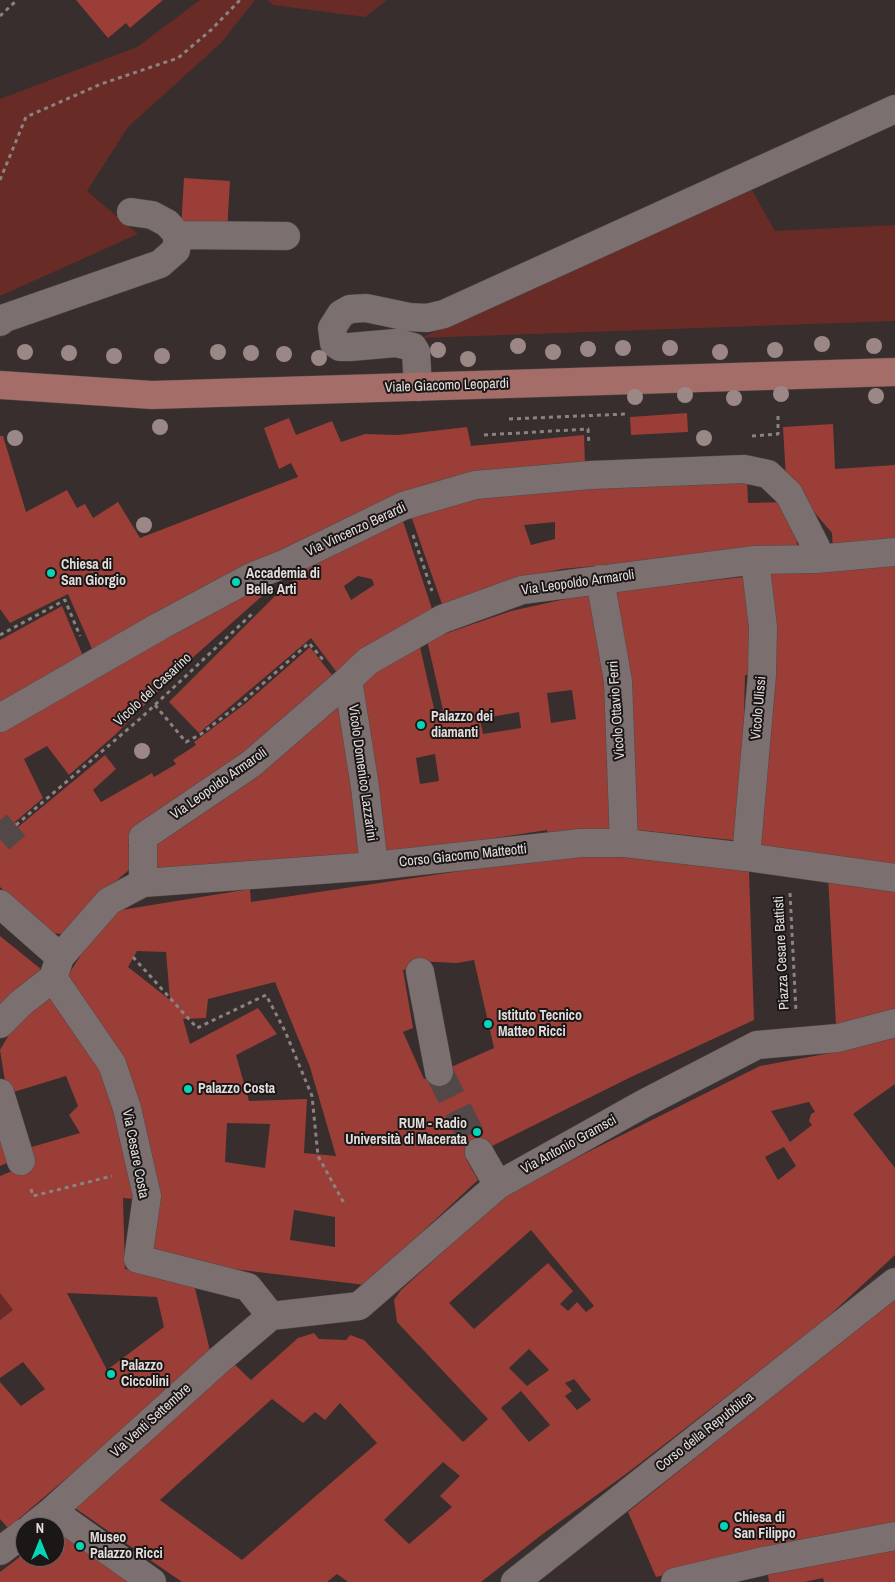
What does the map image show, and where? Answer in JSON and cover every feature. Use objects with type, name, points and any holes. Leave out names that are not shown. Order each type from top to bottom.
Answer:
[{"type":"main road","name":"Viale Giacomo Leopardi","points":[[0,385],[152,396],[895,372]]},
{"type":"street","points":[[418,387],[416,352],[413,346],[396,343],[350,347],[340,346],[334,343],[332,328],[341,314],[350,309],[366,308],[410,317],[426,318],[451,312],[895,109]]},
{"type":"street","points":[[132,212],[152,215],[167,223],[178,235],[286,236]]},
{"type":"street","points":[[0,322],[5,318],[160,264],[176,250],[178,235]]},
{"type":"street","name":"Via Vincenzo Berardi","points":[[0,718],[251,577],[284,564],[402,506],[475,485],[591,475],[744,470],[768,474],[790,494],[816,547],[816,559]]},
{"type":"street","name":"Via Leopoldo Armaroli","points":[[143,884],[143,837],[251,764],[346,683],[368,661],[442,619],[522,590],[600,578],[755,560],[816,559],[895,552]]},
{"type":"street","name":"Vicolo Ulissi","points":[[746,857],[762,675],[763,627],[755,560]]},
{"type":"street","name":"Vicolo Ottavio Ferri","points":[[600,578],[618,681],[624,843]]},
{"type":"street","name":"Vicolo Domenico Lazzarini","points":[[346,683],[365,787],[374,866]]},
{"type":"street","name":"Corso Giacomo Matteotti","points":[[0,1024],[56,968],[109,901],[143,884],[374,866],[581,843],[624,843],[746,857],[895,878]]},
{"type":"street","name":"Via Cesare Costa","points":[[0,904],[56,968],[112,1064],[127,1108],[146,1196],[138,1259],[248,1287],[271,1316]]},
{"type":"street","points":[[420,972],[439,1072]]},
{"type":"street","name":"Via Antonio Gramsci","points":[[271,1316],[359,1306],[498,1184],[643,1104],[757,1045],[838,1038],[895,1023]]},
{"type":"street","points":[[0,1093],[21,1161]]},
{"type":"street","points":[[479,1152],[498,1184]]},
{"type":"street","name":"Corso della Repubblica","points":[[515,1582],[895,1282]]},
{"type":"street","name":"Via Venti Settembre","points":[[44,1517],[219,1360],[271,1316]]},
{"type":"street","points":[[65,1532],[152,1582]]},
{"type":"street","points":[[675,1582],[764,1561],[895,1536]]},
{"type":"street","points":[[0,1551],[15,1540]]},
{"type":"path","points":[[0,16],[17,0]]},
{"type":"path","points":[[0,180],[26,117],[101,84],[178,58],[211,30],[240,0]]},
{"type":"path","points":[[509,419],[626,414]]},
{"type":"path","points":[[752,436],[778,434],[778,414]]},
{"type":"path","points":[[484,435],[588,429],[591,475]]},
{"type":"path","points":[[767,435],[767,442]]},
{"type":"path","points":[[402,506],[442,619]]},
{"type":"path","points":[[0,635],[65,600],[92,665]]},
{"type":"path","name":"Vicolo del Casarino","points":[[16,824],[155,705],[256,611]]},
{"type":"path","points":[[155,705],[186,742],[200,734],[241,703],[310,643],[346,683]]},
{"type":"path","name":"Piazza Cesare Battisti","points":[[789,863],[798,1041]]},
{"type":"path","points":[[133,958],[197,1028],[266,995],[285,1031],[312,1096],[318,1156],[345,1205]]},
{"type":"path","points":[[21,1161],[33,1196],[140,1168]]},
{"type":"shaded area","points":[[200,0],[255,0],[221,43],[128,127],[87,191],[138,234],[0,296],[0,99],[137,47]]},
{"type":"shaded area","points":[[267,0],[387,0],[365,17],[273,5]]},
{"type":"shaded area","points":[[752,190],[775,231],[895,225],[895,321],[421,338],[517,293]]},
{"type":"shaded area","points":[[0,1293],[13,1310],[0,1320]]},
{"type":"building","points":[[76,0],[163,0],[130,28],[126,23],[108,38]]},
{"type":"building","points":[[184,178],[230,181],[227,232],[181,229]]},
{"type":"building","points":[[687,413],[688,432],[631,435],[630,417]]},
{"type":"building","points":[[289,418],[296,435],[332,421],[341,442],[365,434],[398,435],[467,427],[471,446],[584,435],[585,465],[513,471],[96,658],[68,594],[10,623],[0,609],[0,436],[3,436],[26,512],[67,490],[77,508],[85,504],[93,518],[118,502],[140,538],[298,477],[291,463],[279,469],[264,428]]},
{"type":"building","points":[[833,424],[835,469],[895,465],[895,546],[833,552],[832,533],[786,479],[783,427]]},
{"type":"building","points":[[747,479],[748,503],[787,502],[798,547],[562,569],[503,583],[442,604],[411,516],[473,495]],"holes":[[[555,522],[555,539],[531,545],[524,525]]]},
{"type":"building","points":[[402,518],[433,612],[338,674],[311,638],[199,733],[169,702],[276,595],[309,567],[366,535]],"holes":[[[358,576],[372,579],[374,585],[351,600],[344,586]]]},
{"type":"building","points":[[895,557],[895,867],[753,846],[762,569]]},
{"type":"building","points":[[752,576],[759,675],[745,675],[741,841],[628,829],[608,592]]},
{"type":"building","points":[[263,577],[270,589],[181,668],[116,734],[69,775],[47,746],[24,759],[43,798],[15,822],[18,827],[105,755],[116,769],[93,790],[101,802],[152,773],[154,777],[176,764],[173,760],[196,745],[194,742],[245,704],[310,647],[335,679],[197,795],[128,845],[137,863],[86,907],[63,934],[46,933],[0,887],[0,723]]},
{"type":"building","name":"Palazzo dei diamanti","points":[[597,592],[619,830],[548,837],[547,830],[379,856],[354,684],[418,638],[435,713],[443,710],[427,640],[511,611]],"holes":[[[572,690],[576,719],[551,723],[547,693]],[[519,712],[521,728],[483,734],[480,719]],[[435,754],[439,781],[420,784],[416,758]]]},
{"type":"building","points":[[62,606],[86,663],[0,711],[0,640]]},
{"type":"building","points":[[345,693],[368,857],[151,871],[151,836]]},
{"type":"building","name":"Palazzo Costa","points":[[582,853],[749,871],[754,1020],[631,1077],[466,1159],[478,1180],[365,1285],[192,1264],[149,1255],[158,1190],[64,981],[98,929],[115,911],[250,889],[251,902]],"holes":[[[137,951],[166,952],[170,1000],[128,967]],[[474,960],[494,1048],[424,1079],[403,1032],[413,1028],[403,970],[414,969],[414,961],[457,963]],[[275,982],[310,1067],[336,1156],[304,1153],[307,1099],[249,1101],[236,1055],[277,1034],[258,1008],[190,1044],[183,1019],[206,1018],[208,999]],[[227,1123],[270,1124],[265,1168],[225,1162]],[[294,1210],[335,1217],[335,1247],[290,1240]]]},
{"type":"building","points":[[828,876],[895,887],[895,1009],[836,1026]]},
{"type":"building","points":[[0,936],[47,974],[0,1012]]},
{"type":"building","points":[[52,991],[79,1028],[122,1111],[134,1199],[123,1198],[125,1269],[162,1272],[194,1284],[211,1355],[21,1517],[15,1517],[15,1522],[8,1528],[0,1519],[0,1382],[21,1406],[45,1389],[23,1362],[0,1378],[0,1320],[13,1310],[0,1293],[0,1176],[31,1163],[28,1148],[80,1133],[69,1115],[78,1106],[66,1076],[7,1094],[0,1050],[21,1014]],"holes":[[[67,1293],[157,1297],[164,1327],[107,1370]]]},
{"type":"building","points":[[895,1028],[895,1084],[853,1114],[895,1168],[895,1255],[819,1325],[626,1474],[544,1533],[481,1582],[348,1582],[337,1574],[327,1582],[182,1582],[72,1506],[231,1361],[251,1380],[298,1338],[314,1333],[319,1339],[346,1340],[350,1335],[364,1340],[463,1442],[488,1419],[397,1322],[394,1300],[401,1290],[503,1197],[534,1179],[760,1066],[841,1051]],"holes":[[[809,1102],[815,1112],[811,1114],[809,1121],[812,1125],[790,1142],[771,1111]],[[784,1147],[796,1166],[778,1180],[765,1157]],[[531,1230],[594,1306],[586,1312],[577,1302],[568,1311],[560,1304],[573,1291],[548,1263],[474,1329],[449,1303]],[[529,1349],[549,1370],[527,1386],[509,1368]],[[574,1379],[591,1400],[577,1410],[565,1396],[572,1391],[565,1383]],[[521,1391],[550,1425],[529,1442],[501,1408]],[[272,1399],[303,1423],[315,1412],[325,1420],[340,1403],[377,1443],[242,1560],[160,1500]],[[443,1462],[460,1476],[440,1496],[452,1507],[409,1544],[384,1520]]]},
{"type":"building","points":[[0,1115],[16,1159],[0,1166]]},
{"type":"building","points":[[895,1298],[895,1522],[656,1577],[628,1512]]},
{"type":"building","points":[[65,1537],[129,1582],[0,1582],[0,1572],[15,1561],[15,1567],[65,1567]]},
{"type":"building","points":[[895,1549],[895,1582],[824,1582],[823,1578],[804,1582],[769,1582],[768,1575]]},
{"type":"tunnel","points":[[0,839],[16,825]]},
{"type":"tunnel","points":[[439,1072],[479,1152]]},
{"type":"place","name":"Chiesa di San Giorgio","points":[[51,573]]},
{"type":"place","name":"Accademia di Belle Arti","points":[[236,582]]},
{"type":"place","name":"Palazzo dei diamanti","points":[[421,725]]},
{"type":"place","name":"Istituto Tecnico Matteo Ricci","points":[[488,1024]]},
{"type":"place","name":"Palazzo Costa","points":[[188,1089]]},
{"type":"place","name":"RUM - Radio Università di Macerata","points":[[477,1132]]},
{"type":"place","name":"Palazzo Ciccolini","points":[[111,1374]]},
{"type":"place","name":"Chiesa di San Filippo","points":[[724,1526]]},
{"type":"place","name":"Museo Palazzo Ricci","points":[[80,1546]]}]
